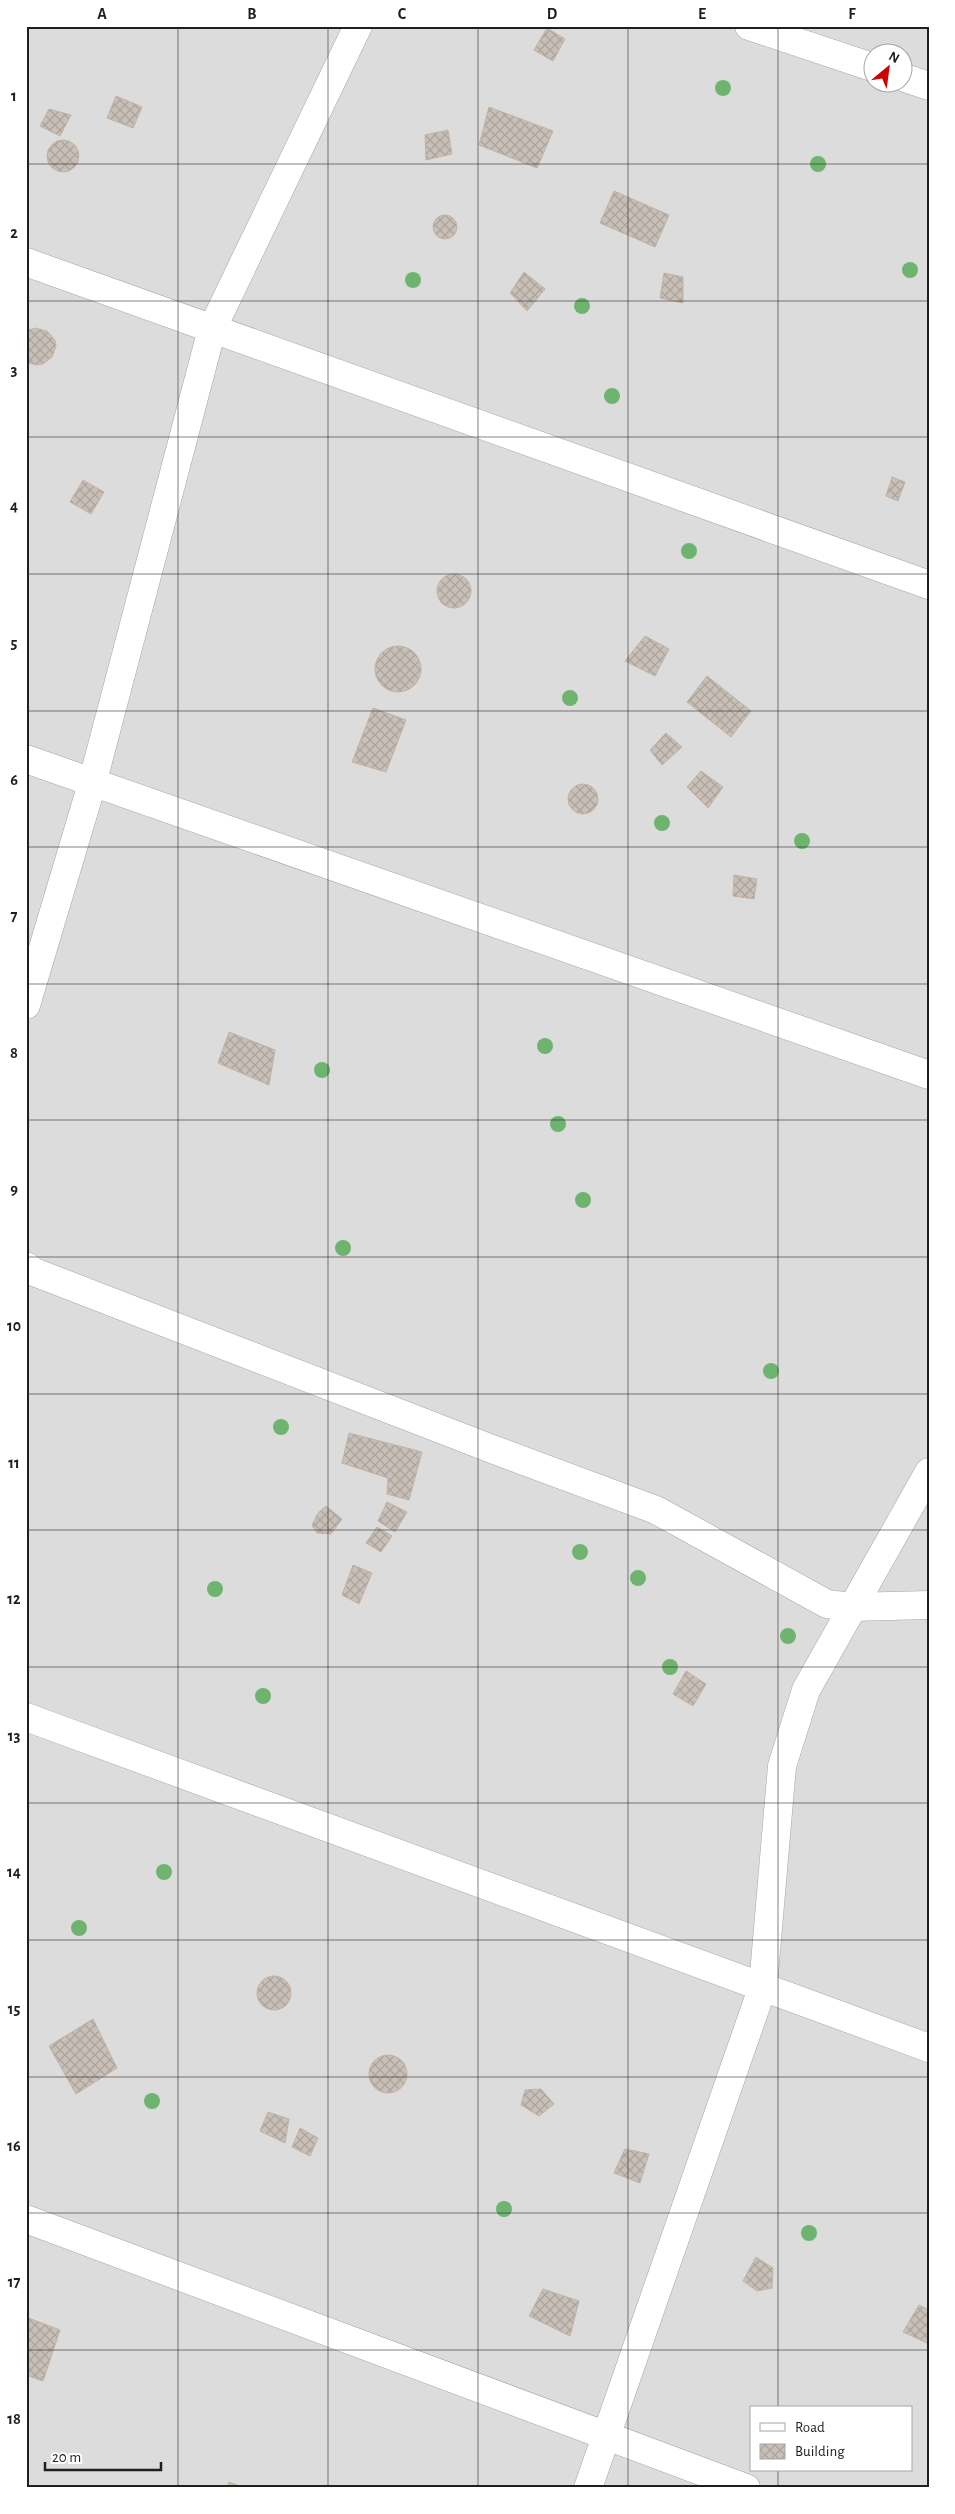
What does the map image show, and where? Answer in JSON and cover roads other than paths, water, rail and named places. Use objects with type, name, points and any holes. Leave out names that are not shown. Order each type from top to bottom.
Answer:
[{"type":"street","points":[[26,1005],[92,784],[212,328],[358,26]]},
{"type":"street","points":[[749,26],[862,64]]},
{"type":"street","points":[[912,80],[929,86]]},
{"type":"street","points":[[26,262],[929,585]]},
{"type":"street","points":[[26,760],[929,1075]]},
{"type":"street","points":[[26,1266],[34,1272],[492,1449],[656,1510],[827,1604],[851,1607],[929,1605]]},
{"type":"street","points":[[588,2488],[763,1986],[782,1766],[806,1690],[851,1607],[929,1472]]},
{"type":"street","points":[[26,1717],[929,2048]]},
{"type":"street","points":[[26,2219],[746,2488]]}]
